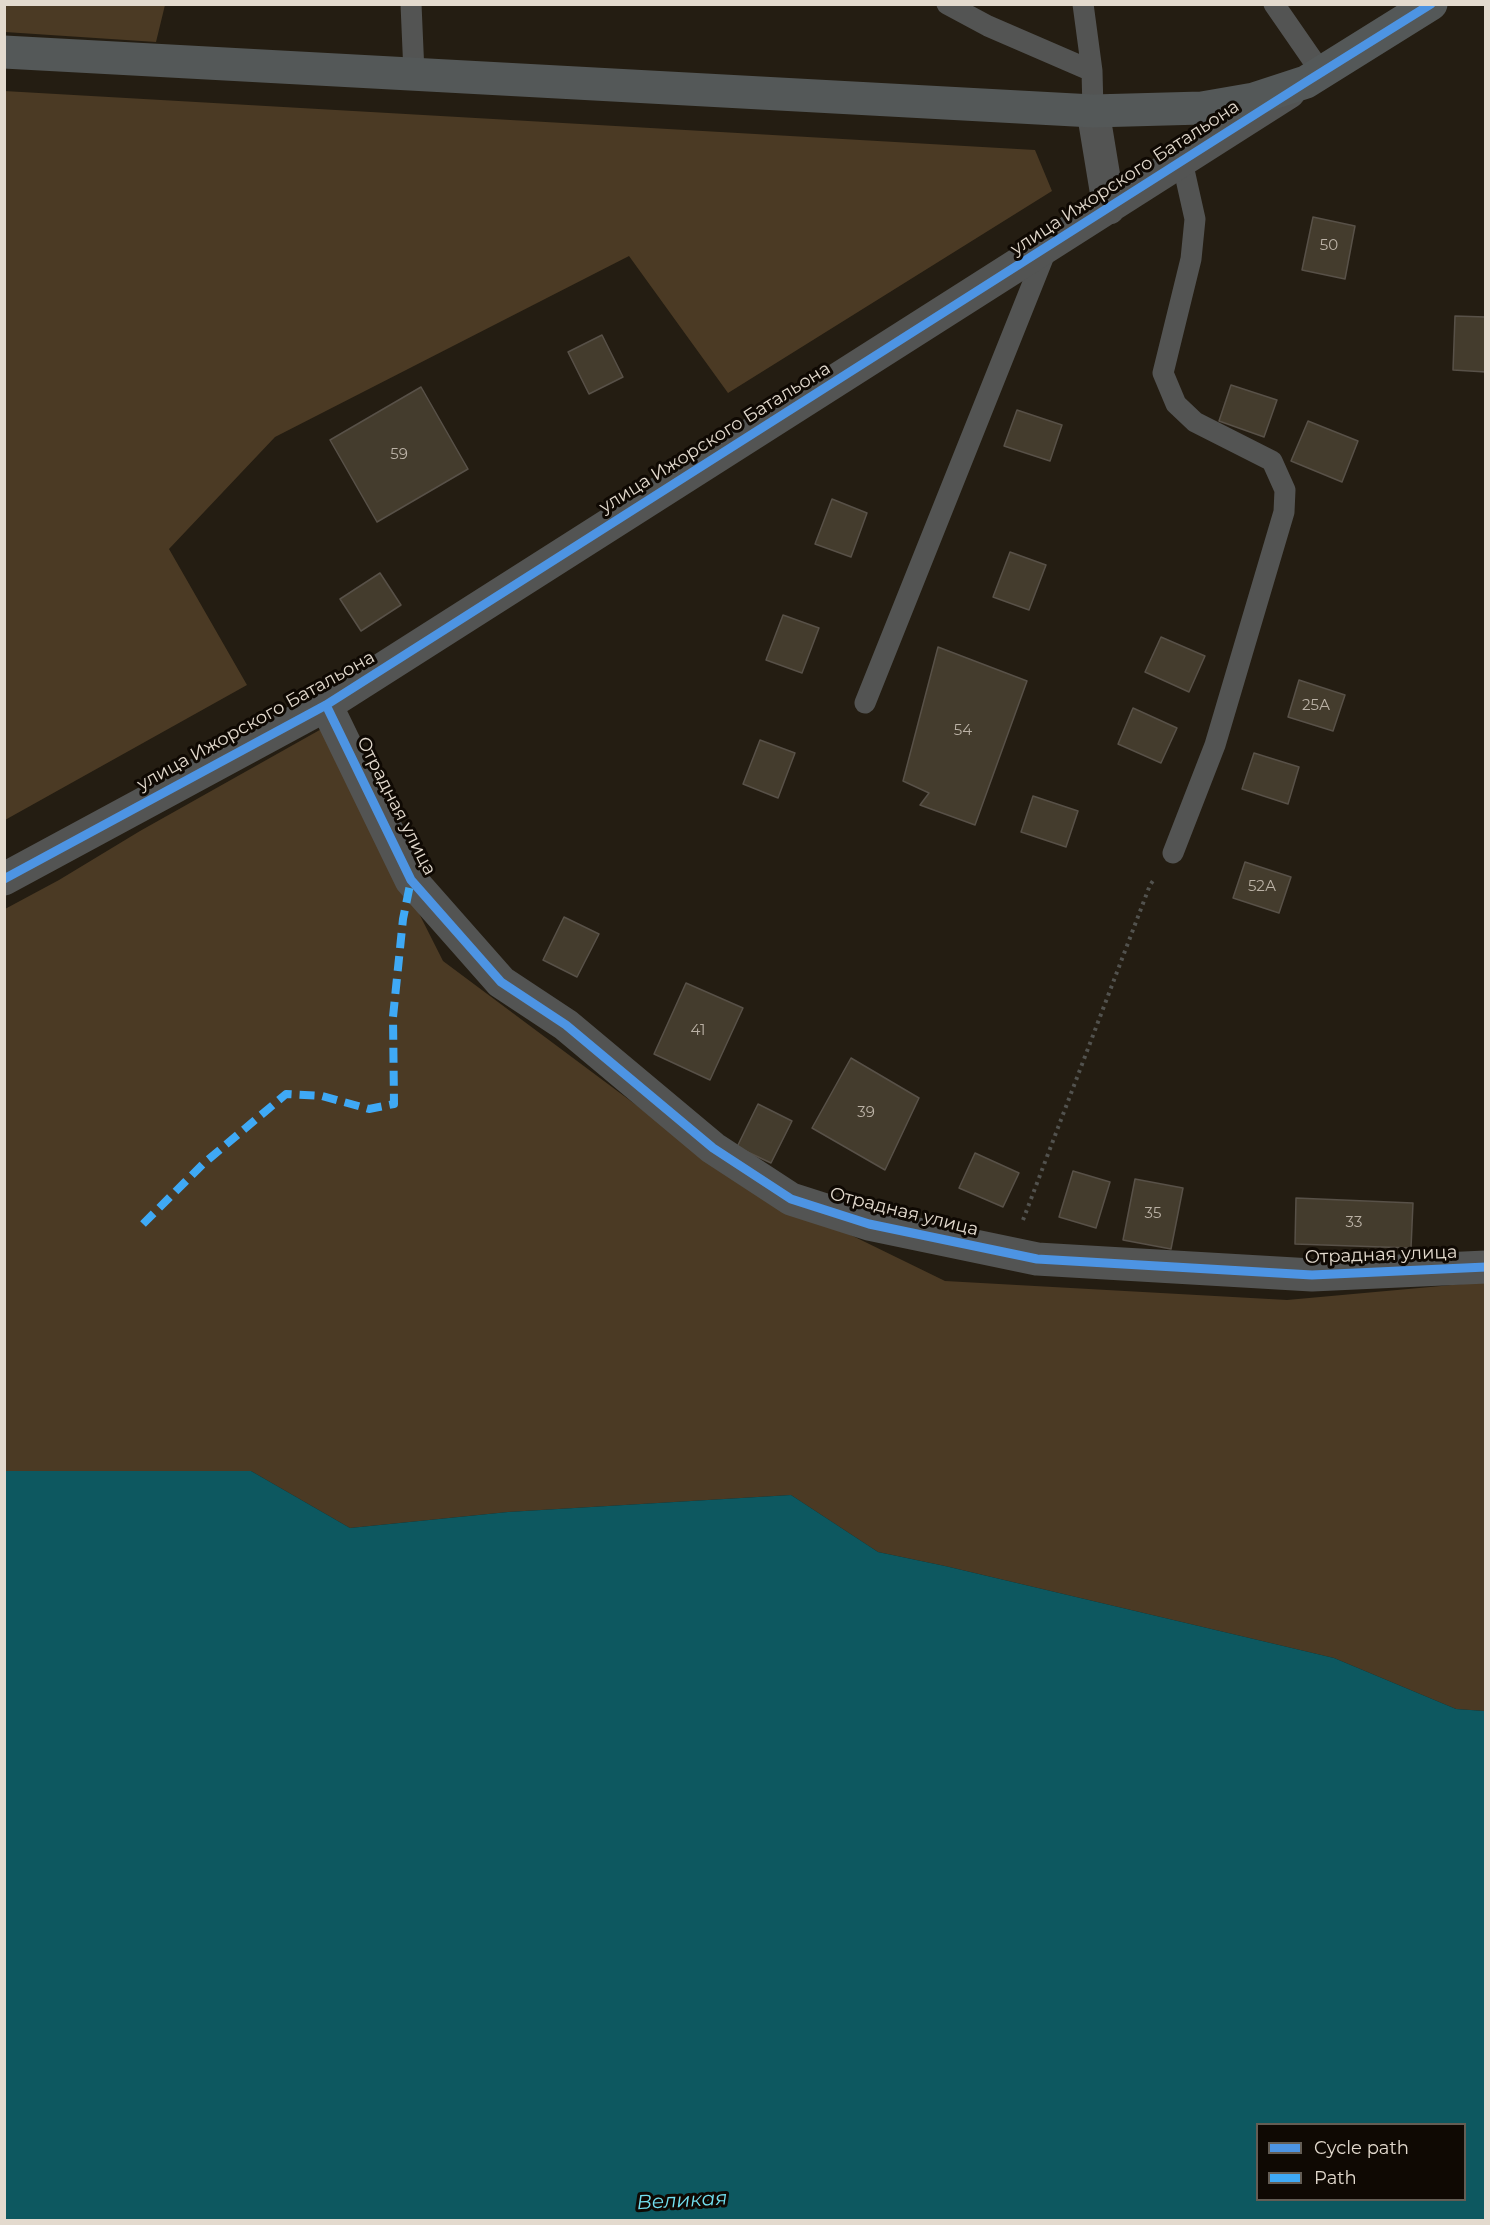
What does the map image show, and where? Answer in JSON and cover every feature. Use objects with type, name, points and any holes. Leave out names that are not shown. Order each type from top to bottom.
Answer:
[{"type":"street","name":"улица Ижорского Батальона","points":[[4,879],[326,705],[1431,4]]},
{"type":"street","points":[[4,52],[1094,111],[1202,108],[1254,99],[1313,77]]},
{"type":"street","name":"улица Ижорского Батальона","points":[[1094,111],[1109,208]]},
{"type":"street","name":"Отрадная улица","points":[[326,705],[411,880],[501,982],[566,1025],[713,1148],[791,1199],[869,1224],[1037,1259],[1312,1275],[1485,1267]]},
{"type":"lane","points":[[411,4],[414,73]]},
{"type":"lane","points":[[947,4],[988,26],[1092,71]]},
{"type":"lane","points":[[1083,4],[1092,71],[1094,111]]},
{"type":"lane","points":[[1274,4],[1313,77]]},
{"type":"lane","points":[[1173,853],[1215,745],[1284,512],[1285,490],[1272,461],[1195,422],[1176,404],[1163,373],[1191,259],[1195,219],[1182,161]]},
{"type":"lane","points":[[865,703],[1047,248]]},
{"type":"path","points":[[1010,1254],[1150,885],[1173,853]]},
{"type":"shaded area","points":[[4,5],[165,5],[156,42],[5,32]]},
{"type":"shaded area","points":[[4,91],[1035,150],[1052,191],[728,393],[629,256],[275,437],[169,549],[247,685],[5,820]]},
{"type":"shaded area","points":[[325,727],[443,961],[734,1178],[945,1281],[1287,1300],[1485,1282],[1485,1711],[1456,1709],[1334,1658],[878,1552],[791,1495],[508,1512],[350,1528],[251,1471],[5,1471],[5,909]]},
{"type":"water","name":"Великая","points":[[5,1471],[251,1471],[350,1528],[508,1512],[791,1495],[878,1552],[1334,1658],[1456,1709],[1485,1711],[1485,2220],[5,2220]]},
{"type":"building","points":[[1313,217],[1355,226],[1345,279],[1302,270]]},
{"type":"building","points":[[1455,316],[1486,317],[1486,372],[1453,370]]},
{"type":"building","points":[[602,335],[623,377],[589,394],[568,352]]},
{"type":"building","points":[[1231,385],[1277,400],[1264,437],[1219,421]]},
{"type":"building","points":[[421,387],[468,469],[377,522],[330,440]]},
{"type":"building","points":[[1017,410],[1062,425],[1050,461],[1004,446]]},
{"type":"building","points":[[1308,421],[1358,441],[1342,482],[1291,461]]},
{"type":"building","points":[[832,499],[867,513],[851,557],[815,544]]},
{"type":"building","points":[[1010,552],[1046,565],[1029,610],[993,597]]},
{"type":"building","points":[[380,573],[401,605],[361,631],[340,599]]},
{"type":"building","points":[[783,615],[819,628],[802,673],[766,660]]},
{"type":"building","points":[[1161,637],[1205,656],[1189,692],[1145,672]]},
{"type":"building","points":[[938,647],[1027,681],[975,825],[920,805],[929,793],[903,781]]},
{"type":"building","points":[[1299,680],[1345,695],[1333,731],[1288,717]]},
{"type":"building","points":[[1133,708],[1177,728],[1161,763],[1118,744]]},
{"type":"building","points":[[760,740],[795,753],[778,798],[743,784]]},
{"type":"building","points":[[1254,753],[1299,767],[1288,804],[1242,789]]},
{"type":"building","points":[[1033,796],[1078,811],[1066,847],[1021,832]]},
{"type":"building","points":[[1245,862],[1291,877],[1279,913],[1233,898]]},
{"type":"building","points":[[564,917],[599,934],[577,977],[543,960]]},
{"type":"building","points":[[686,983],[743,1008],[710,1080],[654,1054]]},
{"type":"building","points":[[851,1058],[919,1098],[885,1170],[812,1128]]},
{"type":"building","points":[[758,1104],[792,1121],[771,1163],[737,1147]]},
{"type":"building","points":[[975,1153],[1019,1173],[1003,1207],[959,1188]]},
{"type":"building","points":[[1073,1171],[1110,1182],[1096,1228],[1059,1217]]},
{"type":"building","points":[[1135,1179],[1183,1188],[1171,1249],[1123,1240]]},
{"type":"building","points":[[1296,1198],[1413,1203],[1411,1248],[1295,1244]]},
{"type":"marked path","points":[[143,1224],[203,1164],[286,1094],[322,1096],[369,1109],[394,1104],[393,1017],[403,919],[411,880]]},
{"type":"cycle path","points":[[4,879],[326,705],[1431,4]]},
{"type":"cycle path","points":[[326,705],[411,880],[501,982],[566,1025],[713,1148],[791,1199],[869,1224],[1037,1259],[1312,1275],[1486,1267]]}]
